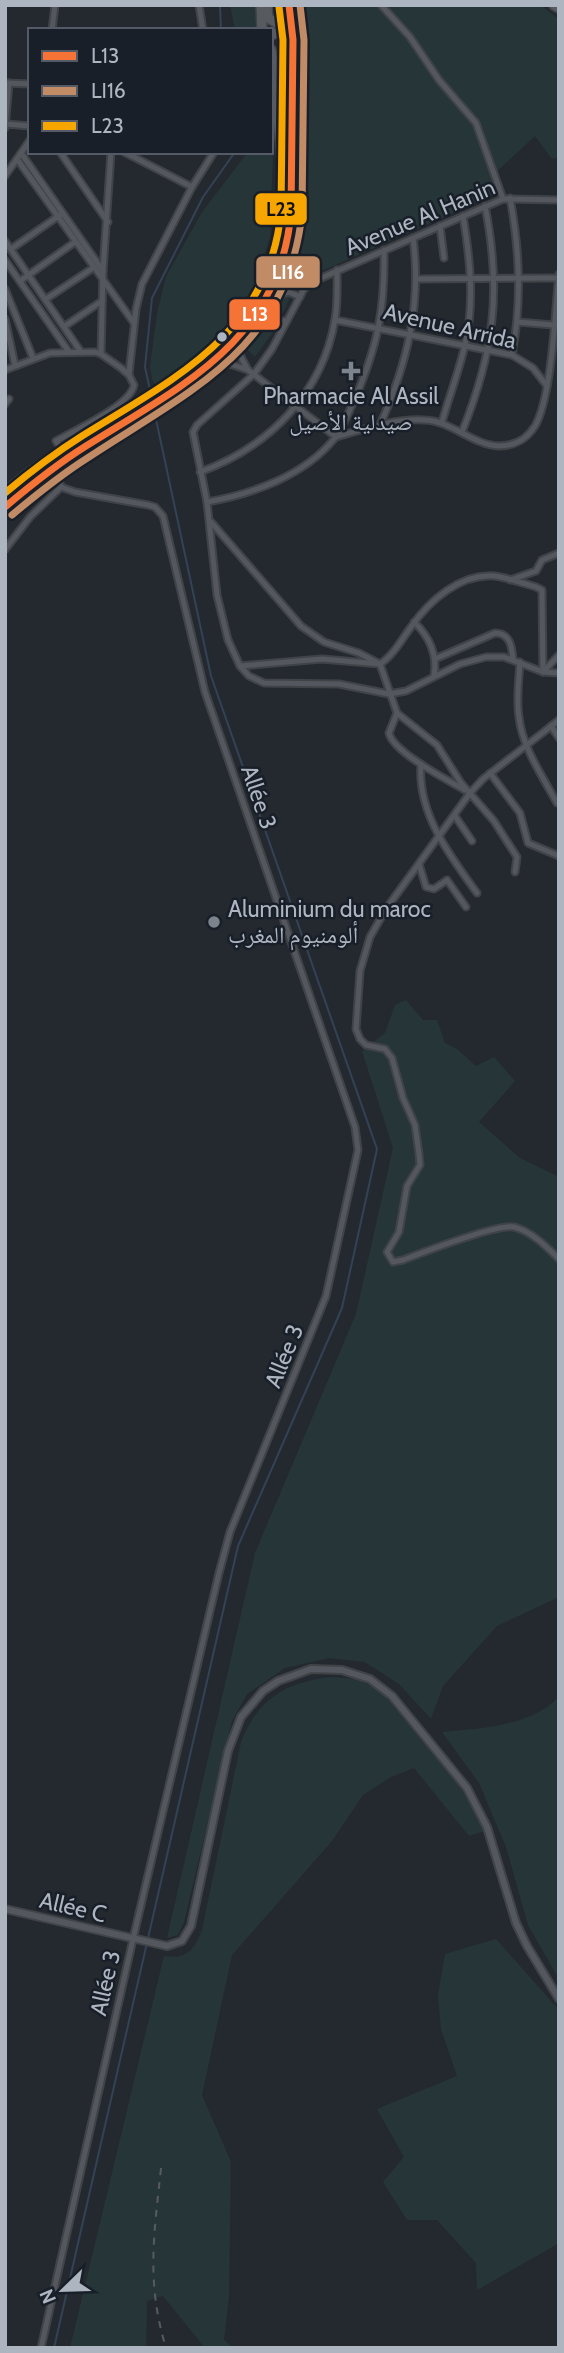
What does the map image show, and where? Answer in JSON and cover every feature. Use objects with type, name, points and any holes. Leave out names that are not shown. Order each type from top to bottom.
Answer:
[{"type":"highway","points":[[261,5],[262,28]]},
{"type":"highway","points":[[267,5],[268,18],[277,23],[284,19],[284,5]]},
{"type":"highway","points":[[5,493],[38,466],[62,455],[218,360],[253,320],[267,297],[277,276],[288,239],[292,177],[291,97],[294,35],[289,5]]},
{"type":"highway","points":[[554,5],[559,8]]},
{"type":"highway","points":[[273,34],[281,32],[287,39],[292,177]]},
{"type":"highway","points":[[161,394],[223,343],[237,327],[267,276],[279,239],[283,199],[282,114],[273,62]]},
{"type":"highway","points":[[273,92],[283,170]]},
{"type":"highway","points":[[5,507],[62,455]]},
{"type":"street","points":[[52,28],[55,5]]},
{"type":"street","points":[[199,5],[203,28]]},
{"type":"street","points":[[381,5],[406,32],[439,80],[476,123],[503,199]]},
{"type":"street","points":[[28,85],[7,83],[6,126],[28,126]]},
{"type":"street","points":[[5,176],[28,143]]},
{"type":"street","points":[[21,153],[75,242],[134,323]]},
{"type":"street","points":[[61,154],[108,222]]},
{"type":"street","points":[[101,354],[103,271],[111,154]]},
{"type":"street","points":[[128,154],[192,187]]},
{"type":"street","points":[[129,375],[134,323],[145,275],[213,154]]},
{"type":"street","points":[[17,159],[103,271]]},
{"type":"street","points":[[510,198],[519,277],[518,322],[512,355]]},
{"type":"street","name":"Avenue Al Hanin","points":[[240,666],[232,649],[217,595],[207,502],[192,437],[194,428],[272,349],[309,284],[503,199],[559,200]]},
{"type":"street","points":[[462,432],[482,377],[494,313],[494,277],[485,206]]},
{"type":"street","points":[[11,249],[60,214]]},
{"type":"street","points":[[442,422],[465,345],[470,311],[470,277],[463,216]]},
{"type":"street","points":[[440,226],[444,258]]},
{"type":"street","points":[[380,425],[397,386],[411,334],[416,279],[413,238]]},
{"type":"street","points":[[5,241],[81,352]]},
{"type":"street","points":[[20,281],[75,242]]},
{"type":"street","points":[[207,502],[254,490],[284,477],[312,459],[336,437],[361,384],[380,328],[384,250]]},
{"type":"street","points":[[5,260],[69,352]]},
{"type":"street","points":[[46,299],[93,268]]},
{"type":"street","points":[[200,472],[237,457],[254,446],[270,434],[297,406],[328,347],[335,320],[337,270]]},
{"type":"street","points":[[277,276],[289,292],[300,297]]},
{"type":"street","points":[[336,437],[380,425],[425,420],[442,422],[486,444],[497,446],[523,440],[536,425],[547,386],[559,276],[416,279]]},
{"type":"street","points":[[5,289],[33,358]]},
{"type":"street","points":[[267,297],[289,292]]},
{"type":"street","points":[[65,326],[102,301]]},
{"type":"street","points":[[5,319],[15,365]]},
{"type":"street","points":[[253,320],[287,321]]},
{"type":"street","name":"Avenue Arrida","points":[[335,320],[512,355],[533,368],[547,386]]},
{"type":"street","points":[[518,322],[555,321]]},
{"type":"street","points":[[234,344],[251,372]]},
{"type":"street","points":[[5,370],[51,353],[101,354],[129,375],[134,385],[130,396],[118,405],[57,441],[62,455],[59,479],[61,487],[30,517],[6,547]]},
{"type":"street","points":[[218,360],[251,372],[336,437]]},
{"type":"street","name":"Allée 3","points":[[41,2348],[230,1532],[326,1296],[357,1164],[358,1139],[205,692],[163,516],[155,507],[148,505],[61,487]]},
{"type":"street","points":[[210,521],[301,626],[324,642],[359,653],[380,664],[397,713],[437,746],[470,793],[494,821],[517,857],[515,872]]},
{"type":"street","points":[[510,580],[536,572],[542,560],[559,553]]},
{"type":"street","points":[[240,666],[322,659],[380,664],[389,657],[414,622],[438,597],[456,585],[485,576],[510,580],[539,588],[543,592],[543,672]]},
{"type":"street","points":[[414,622],[428,639],[435,659],[434,676]]},
{"type":"street","points":[[435,659],[491,634],[500,633],[508,639],[513,659]]},
{"type":"street","points":[[543,672],[559,655]]},
{"type":"street","points":[[240,666],[249,676],[264,683],[339,684],[389,694],[406,691],[477,658],[495,656],[513,659],[543,672],[559,673]]},
{"type":"street","points":[[520,662],[519,716],[528,745],[557,803]]},
{"type":"street","points":[[397,713],[389,733],[390,738],[421,764],[470,793]]},
{"type":"street","points":[[559,720],[490,773],[470,793],[377,923],[359,975],[356,1029],[366,1045],[385,1049],[392,1058],[403,1098],[415,1125],[420,1165],[407,1186],[400,1233],[389,1248],[388,1256],[393,1262],[489,1231],[510,1227],[532,1236],[559,1259]]},
{"type":"street","points":[[551,726],[559,738]]},
{"type":"street","points":[[421,764],[423,797],[440,838],[477,893]]},
{"type":"street","points":[[490,773],[520,813],[530,845],[559,856]]},
{"type":"street","points":[[454,816],[472,841]]},
{"type":"street","points":[[419,864],[426,887],[434,888],[447,880],[466,907]]},
{"type":"street","name":"Allée C","points":[[5,1909],[167,1946],[182,1941],[191,1926],[232,1740],[241,1717],[263,1691],[294,1673],[311,1669],[342,1670],[362,1676],[382,1687],[467,1788],[478,1806],[491,1840],[516,1923],[559,1999]]},
{"type":"shaded area","points":[[230,5],[256,5],[256,28],[235,28]]},
{"type":"shaded area","points":[[293,5],[540,5],[559,19],[559,157],[552,159],[535,136],[495,173],[499,193],[308,277],[300,275],[276,328],[255,357],[244,346],[276,292],[294,239],[299,185],[299,31]]},
{"type":"shaded area","points":[[246,154],[273,154],[270,237],[251,297],[218,339],[181,372],[155,385],[150,366],[157,313],[166,277],[202,212]]},
{"type":"shaded area","points":[[406,1000],[423,1020],[437,1020],[445,1043],[457,1049],[476,1066],[494,1057],[515,1081],[479,1122],[520,1158],[559,1177],[559,1597],[497,1626],[443,1686],[431,1719],[399,1684],[365,1662],[329,1658],[285,1668],[247,1694],[232,1721],[184,1922],[178,1935],[167,1938],[255,1553],[356,1314],[393,1148],[362,1051],[385,1033],[395,1005]]},
{"type":"shaded area","points":[[331,1677],[358,1679],[382,1692],[456,1781],[484,1831],[469,1836],[414,1768],[391,1777],[363,1795],[332,1841],[232,1955],[202,2095],[231,2162],[229,2295],[224,2340],[233,2348],[205,2348],[163,2296],[147,2301],[146,2348],[70,2348],[164,1956],[179,1956],[189,1952],[202,1930],[241,1742],[256,1714],[276,1695],[300,1683]]},
{"type":"shaded area","points":[[559,1697],[559,1979],[528,1925],[506,1847],[479,1783],[442,1732],[520,1720],[547,1707]]},
{"type":"shaded area","points":[[496,1939],[559,2010],[559,2243],[477,2290],[476,2263],[437,2220],[407,2220],[383,2182],[404,2157],[377,2109],[457,2076],[441,2029],[438,1995],[445,1954]]},
{"type":"waterway","points":[[220,5],[221,28]]},
{"type":"waterway","points":[[150,390],[145,367],[152,298],[203,197],[234,154]]},
{"type":"waterway","points":[[54,2348],[238,1546],[342,1308],[377,1149],[211,676],[154,410]]},
{"type":"railway","points":[[161,2168],[153,2258],[156,2301],[166,2348]]},
{"type":"transit line","name":"L13","points":[[5,507],[65,460],[157,402],[220,355],[246,327],[268,295],[283,257],[291,213],[293,40],[289,5]]},
{"type":"transit line","name":"LI16","points":[[12,515],[69,470],[197,387],[255,333],[277,299],[293,260],[302,213],[304,40],[300,5]]},
{"type":"transit line","name":"L23","points":[[5,493],[62,449],[183,372],[212,348],[237,321],[258,290],[273,254],[281,212],[283,40],[279,7]]},
{"type":"place","name":"Pharmacie Al Assil صيدلية الأصيل","points":[[351,371]]},
{"type":"place","name":"Aluminium du maroc ألومنيوم المغرب","points":[[214,922]]}]
